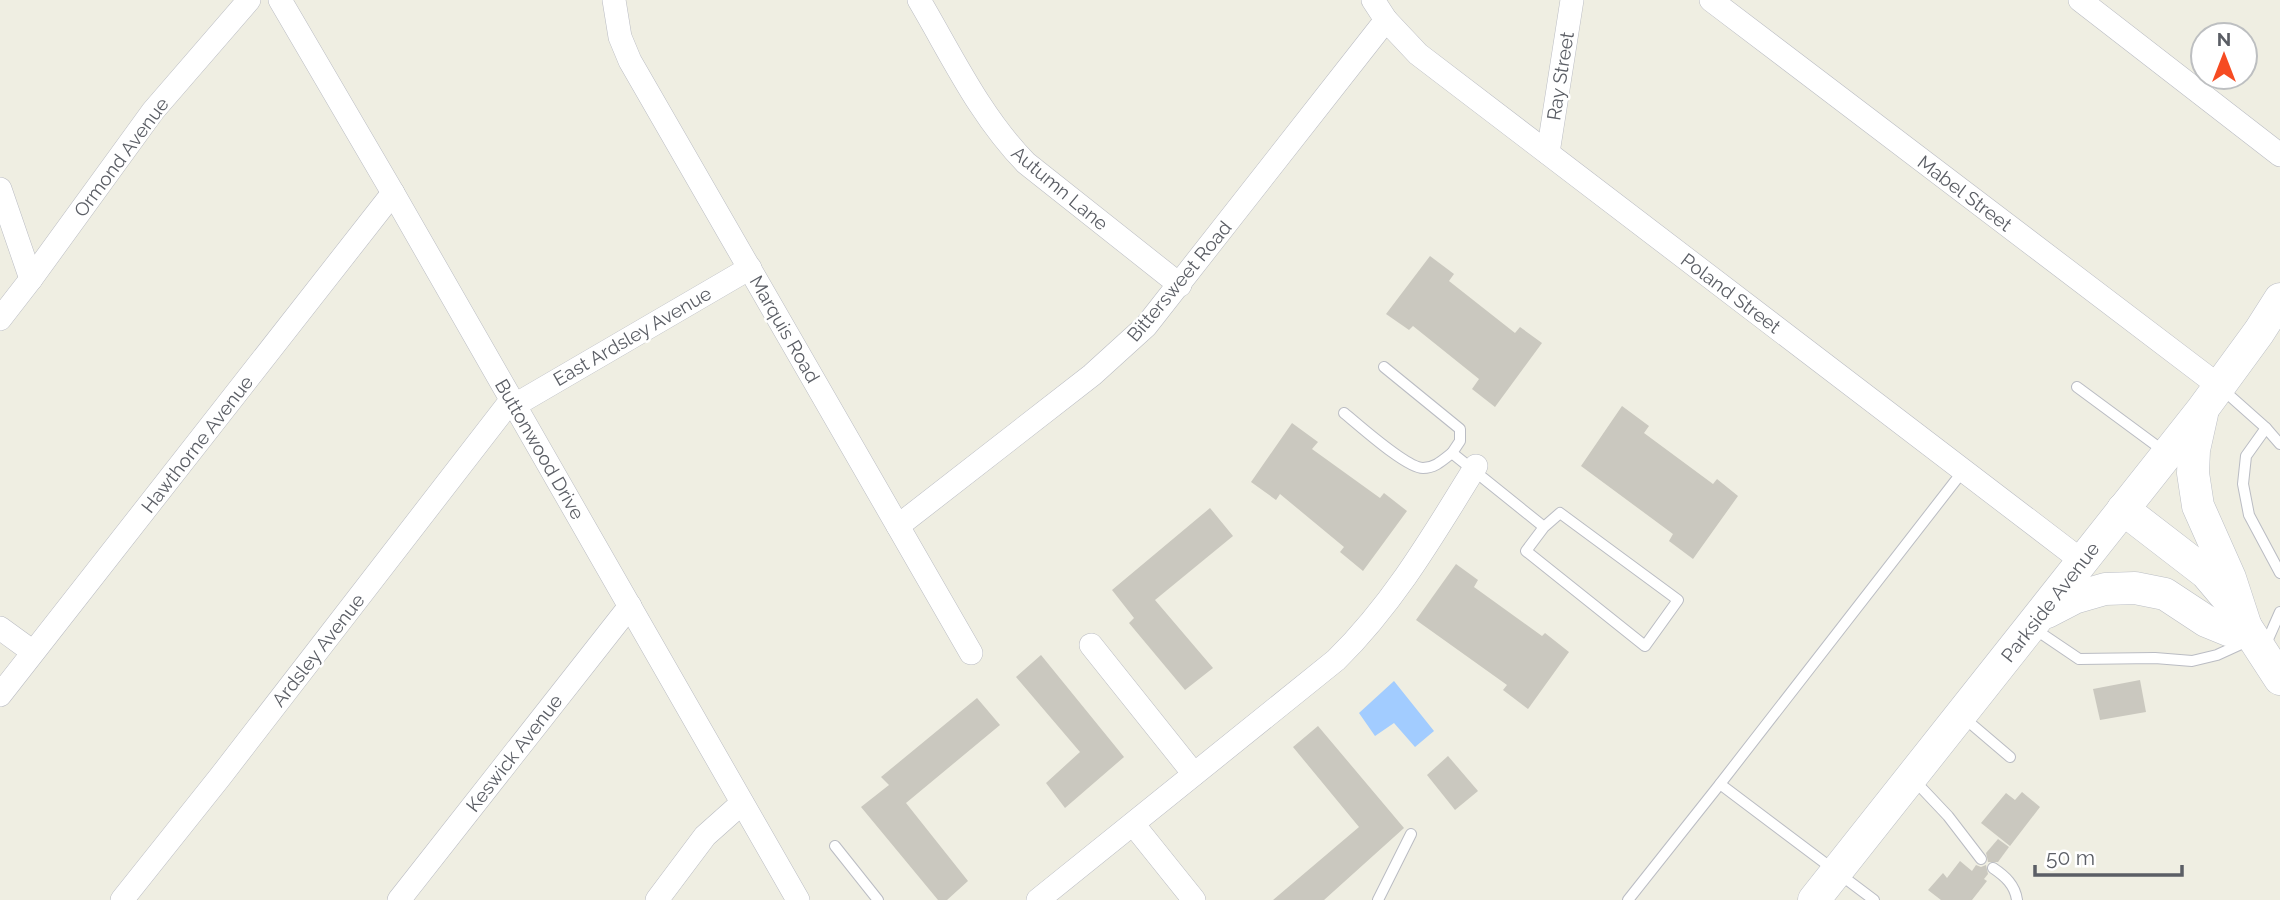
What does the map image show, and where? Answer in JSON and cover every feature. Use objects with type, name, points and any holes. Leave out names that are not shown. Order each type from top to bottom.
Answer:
[{"type":"main road","name":"Parkside Avenue","points":[[1814,900],[2211,398],[2280,299]]},
{"type":"main road","points":[[2211,398],[2194,450],[2193,473],[2198,506],[2254,639]]},
{"type":"main road","points":[[2123,509],[2206,573],[2228,599],[2280,679]]},
{"type":"main road","points":[[2035,621],[2074,597],[2105,589],[2135,588],[2165,594],[2206,621],[2254,639]]},
{"type":"street","name":"Ormond Avenue","points":[[0,319],[153,111],[248,0]]},
{"type":"street","name":"Buttonwood Drive","points":[[280,0],[799,900]]},
{"type":"street","name":"Marquis Road","points":[[614,0],[620,37],[630,61],[971,653]]},
{"type":"street","name":"Autumn Lane","points":[[919,0],[989,120],[1006,143],[1026,163],[1180,285]]},
{"type":"street","name":"Poland Street","points":[[1373,0],[1386,20],[1418,54],[2082,561]]},
{"type":"street","name":"Ray Street","points":[[1548,153],[1573,0]]},
{"type":"street","name":"Mabel Street","points":[[1711,0],[2211,398]]},
{"type":"street","points":[[2080,0],[2280,155]]},
{"type":"street","name":"Bittersweet Road","points":[[898,526],[1113,358],[1146,326],[1386,20]]},
{"type":"street","points":[[0,189],[32,279]]},
{"type":"street","name":"Hawthorne Avenue","points":[[0,695],[393,193]]},
{"type":"street","name":"East Ardsley Avenue","points":[[513,402],[750,268]]},
{"type":"street","name":"Ardsley Avenue","points":[[122,900],[513,402]]},
{"type":"street","points":[[1038,900],[1336,660],[1365,631],[1396,591],[1475,469]]},
{"type":"street","name":"Keswick Avenue","points":[[399,900],[630,606]]},
{"type":"street","points":[[0,628],[33,652]]},
{"type":"street","points":[[1091,645],[1194,774]]},
{"type":"street","points":[[657,900],[705,836],[743,803]]},
{"type":"street","points":[[1133,824],[1194,900]]},
{"type":"lane","points":[[1344,413],[1407,463],[1421,468],[1438,465],[1452,453],[1460,441],[1460,429],[1384,367]]},
{"type":"lane","points":[[2077,387],[2167,454]]},
{"type":"lane","points":[[2211,398],[2266,428],[2280,444]]},
{"type":"lane","points":[[2266,428],[2246,456],[2243,484],[2249,515],[2280,573]]},
{"type":"lane","points":[[1452,453],[1544,527]]},
{"type":"lane","points":[[1628,900],[1964,471]]},
{"type":"lane","points":[[1560,513],[1678,600],[1645,646],[1526,551],[1544,527],[1560,513]]},
{"type":"lane","points":[[2035,621],[2079,659],[2192,660],[2217,655],[2254,639],[2280,612]]},
{"type":"lane","points":[[1960,715],[2010,757]]},
{"type":"lane","points":[[1912,777],[1948,816],[1981,859]]},
{"type":"lane","points":[[1720,784],[1874,900]]},
{"type":"lane","points":[[1378,900],[1411,834]]},
{"type":"lane","points":[[835,846],[878,900]]},
{"type":"lane","points":[[1993,868],[2004,876],[2016,891],[2017,900]]},
{"type":"water","points":[[1394,681],[1434,731],[1415,747],[1394,723],[1375,736],[1359,713]]},
{"type":"building","points":[[1430,256],[1454,274],[1449,281],[1515,333],[1520,327],[1542,343],[1495,407],[1472,389],[1479,379],[1413,326],[1409,330],[1386,314]]},
{"type":"building","points":[[1622,406],[1649,426],[1644,433],[1713,484],[1717,479],[1738,496],[1693,559],[1669,541],[1673,534],[1581,466]]},
{"type":"building","points":[[1292,423],[1318,442],[1312,449],[1380,498],[1384,493],[1407,511],[1363,571],[1340,552],[1344,547],[1280,494],[1276,500],[1251,482]]},
{"type":"building","points":[[1210,508],[1233,536],[1155,600],[1213,668],[1185,690],[1129,623],[1134,618],[1112,590]]},
{"type":"building","points":[[1456,564],[1478,580],[1474,587],[1542,636],[1545,633],[1569,652],[1528,709],[1503,690],[1507,685],[1416,620]]},
{"type":"building","points":[[1041,655],[1124,757],[1065,808],[1046,783],[1080,752],[1016,677]]},
{"type":"building","points":[[2140,680],[2146,712],[2100,720],[2093,689]]},
{"type":"building","points":[[977,698],[1000,725],[906,803],[968,881],[947,900],[938,900],[861,807],[889,785],[881,777]]},
{"type":"building","points":[[1318,726],[1404,828],[1324,900],[1273,900],[1359,827],[1293,747]]},
{"type":"building","points":[[1448,756],[1478,791],[1455,810],[1427,775]]},
{"type":"building","points":[[2022,792],[2040,807],[2010,846],[1981,823],[2006,793],[2015,800]]},
{"type":"building","points":[[1998,839],[2009,847],[1998,862],[1988,862],[1986,853]]},
{"type":"building","points":[[1960,861],[1972,871],[1976,865],[1986,865],[1988,874],[1984,879],[1987,881],[1972,900],[1941,900],[1928,890],[1943,873],[1947,878]]}]
